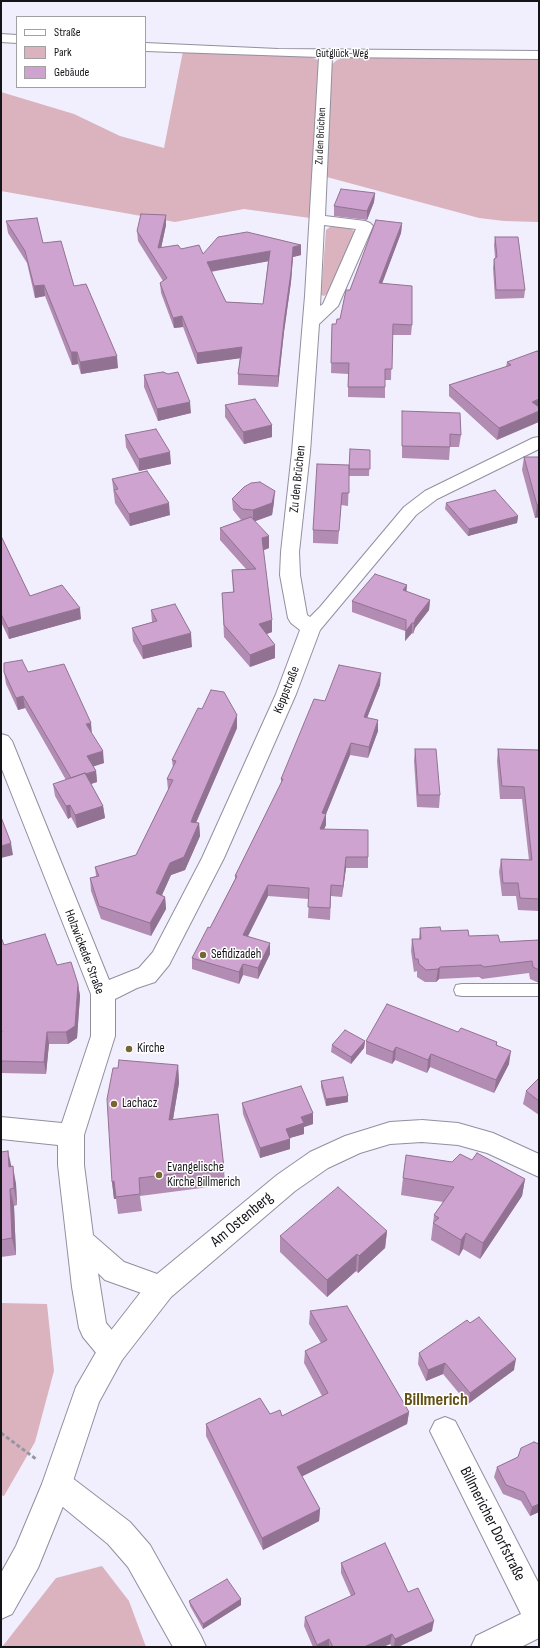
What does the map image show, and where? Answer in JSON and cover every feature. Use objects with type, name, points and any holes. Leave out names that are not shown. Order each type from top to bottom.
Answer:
[{"type":"street","points":[[1,38],[16,39]]},
{"type":"street","name":"Gutglück-Weg","points":[[146,47],[326,54],[539,55]]},
{"type":"street","name":"Zu den Brüchen","points":[[311,628],[298,618],[290,575],[290,552],[301,452],[311,323],[326,54]]},
{"type":"street","points":[[311,323],[330,306],[365,226],[316,219]]},
{"type":"street","name":"Keppstraße","points":[[103,994],[128,981],[147,975],[161,958],[213,858],[286,694],[311,628],[327,611],[410,511],[431,495],[539,442]]},
{"type":"street","name":"Holzwickeder Straße","points":[[1,741],[103,994],[103,1036],[71,1135],[72,1165],[86,1287],[93,1328],[112,1351]]},
{"type":"street","points":[[1,1128],[71,1135]]},
{"type":"street","name":"Am Ostenberg","points":[[1,1604],[27,1557],[57,1484],[86,1397],[112,1351],[161,1288],[286,1183],[319,1160],[354,1144],[390,1133],[422,1131],[458,1134],[493,1144],[539,1166]]},
{"type":"street","points":[[81,1241],[115,1271],[161,1288]]},
{"type":"street","name":"Billmericher Dorfstraße","points":[[445,1431],[539,1617]]},
{"type":"street","points":[[57,1484],[118,1533],[139,1556],[190,1647]]},
{"type":"street","points":[[487,1647],[539,1622]]},
{"type":"lane","points":[[462,990],[539,990]]},
{"type":"path","points":[[1,1433],[33,1455],[57,1484]]},
{"type":"green space","points":[[183,51],[308,56],[318,60],[321,65],[310,218],[244,209],[175,222],[1,191],[1,92],[74,114],[120,136],[164,148]]},
{"type":"green space","points":[[353,55],[539,58],[539,222],[504,221],[479,218],[323,176],[330,66],[337,60]]},
{"type":"green space","points":[[335,226],[351,229],[354,231],[355,235],[328,293],[324,296],[321,295],[326,230]]},
{"type":"green space","points":[[1,1303],[47,1304],[54,1371],[35,1442],[4,1496],[1,1495]]},
{"type":"green space","points":[[102,1566],[129,1601],[146,1647],[2,1647],[56,1578]]},
{"type":"building","points":[[341,189],[375,193],[367,211],[334,206]]},
{"type":"building","points":[[141,214],[166,215],[158,248],[178,245],[181,249],[199,245],[203,254],[218,237],[247,232],[301,245],[293,247],[278,376],[238,374],[242,347],[197,353],[182,316],[173,318],[160,283],[167,278],[137,231]],"holes":[[[270,251],[263,304],[226,302],[207,262]]]},
{"type":"building","points":[[37,218],[43,243],[61,241],[74,286],[86,284],[117,356],[80,362],[77,352],[71,352],[44,285],[34,286],[25,251],[6,221]]},
{"type":"building","points":[[376,220],[402,223],[379,283],[412,286],[412,325],[393,324],[392,369],[385,369],[385,387],[348,387],[349,363],[331,363],[332,324],[336,324],[337,319],[340,319],[346,290],[350,290]]},
{"type":"building","points":[[495,237],[518,237],[525,290],[496,290],[494,259],[497,257]]},
{"type":"building","points":[[537,351],[539,353],[539,399],[532,402],[539,407],[539,411],[499,428],[449,385],[511,365],[507,362]]},
{"type":"building","points":[[163,372],[168,374],[178,372],[190,402],[157,409],[144,375]]},
{"type":"building","points":[[255,399],[272,425],[243,432],[225,405]]},
{"type":"building","points":[[402,411],[460,413],[461,435],[450,434],[450,447],[402,446]]},
{"type":"building","points":[[156,429],[170,452],[139,459],[125,435]]},
{"type":"building","points":[[350,449],[370,450],[370,469],[349,469]]},
{"type":"building","points":[[524,457],[539,457],[539,504],[537,505]]},
{"type":"building","points":[[317,464],[349,465],[349,493],[342,493],[339,531],[313,530]]},
{"type":"building","points":[[147,471],[169,503],[129,514],[114,490],[118,489],[112,479]]},
{"type":"building","points":[[260,482],[275,491],[272,503],[253,510],[242,509],[232,499],[244,487],[251,483]]},
{"type":"building","points":[[495,490],[518,516],[469,529],[446,503]]},
{"type":"building","points":[[251,517],[269,536],[262,538],[272,620],[259,624],[275,645],[250,655],[224,625],[222,593],[234,592],[232,570],[256,569],[220,528]]},
{"type":"building","points":[[1,536],[30,596],[62,585],[80,608],[8,628],[1,614]]},
{"type":"building","points":[[375,574],[407,585],[403,590],[430,600],[416,618],[414,623],[412,623],[406,631],[406,620],[352,601]]},
{"type":"building","points":[[175,604],[191,633],[142,646],[132,628],[157,621],[151,610]]},
{"type":"building","points":[[22,660],[28,672],[64,664],[91,723],[86,724],[103,751],[87,756],[96,771],[71,778],[23,696],[16,698],[4,672],[4,663]]},
{"type":"building","points":[[339,665],[381,673],[364,717],[378,720],[369,747],[351,743],[322,813],[326,814],[320,829],[368,830],[368,857],[346,857],[343,886],[331,885],[330,908],[308,907],[309,888],[268,885],[243,935],[270,943],[258,968],[243,964],[239,972],[192,958],[208,927],[210,928],[237,876],[235,876],[283,779],[281,779],[314,699],[325,701]]},
{"type":"building","points":[[211,690],[224,692],[237,715],[191,822],[199,823],[184,857],[170,863],[156,893],[165,897],[150,923],[99,906],[90,878],[99,876],[95,867],[136,855],[173,780],[167,779],[176,761],[172,760],[198,708],[202,709]]},
{"type":"building","points":[[415,749],[436,749],[440,795],[418,795]]},
{"type":"building","points":[[498,749],[539,750],[539,899],[520,898],[518,883],[503,883],[501,859],[532,860],[524,787],[502,786]]},
{"type":"building","points":[[85,773],[103,806],[75,815],[70,805],[66,806],[53,784]]},
{"type":"building","points":[[1,817],[11,843],[1,846]]},
{"type":"building","points":[[440,927],[441,931],[468,930],[469,936],[498,935],[500,942],[539,940],[539,970],[533,967],[532,961],[484,967],[481,965],[440,967],[438,969],[426,970],[419,964],[418,959],[415,959],[412,939],[421,939],[420,928]]},
{"type":"building","points":[[45,934],[57,965],[71,962],[78,984],[75,1026],[66,1032],[47,1032],[44,1062],[1,1061],[1,937],[4,945]]},
{"type":"building","points":[[387,1004],[458,1032],[461,1028],[497,1042],[496,1045],[511,1051],[496,1080],[431,1054],[428,1060],[396,1047],[393,1052],[366,1041]]},
{"type":"building","points":[[345,1030],[365,1041],[351,1057],[332,1045]]},
{"type":"building","points":[[119,1060],[178,1065],[169,1120],[218,1114],[224,1168],[139,1178],[140,1194],[116,1197],[114,1181],[112,1182],[107,1099],[113,1068],[118,1068]]},
{"type":"building","points":[[343,1077],[348,1096],[326,1099],[321,1081]]},
{"type":"building","points":[[539,1078],[539,1101],[526,1091]]},
{"type":"building","points":[[301,1086],[313,1113],[301,1117],[304,1123],[286,1129],[290,1139],[260,1148],[242,1103]]},
{"type":"building","points":[[8,1151],[9,1167],[13,1166],[14,1188],[10,1189],[12,1238],[1,1240],[1,1152]]},
{"type":"building","points":[[477,1153],[525,1179],[483,1243],[466,1233],[461,1240],[433,1223],[439,1218],[434,1215],[454,1187],[403,1178],[406,1155],[452,1162],[460,1154],[472,1160]]},
{"type":"building","points":[[338,1187],[387,1231],[359,1256],[357,1254],[327,1280],[280,1236]]},
{"type":"building","points":[[347,1306],[409,1412],[297,1467],[320,1509],[262,1538],[206,1424],[260,1398],[270,1414],[280,1410],[282,1416],[328,1393],[305,1351],[327,1340],[310,1311]]},
{"type":"building","points":[[479,1317],[516,1359],[470,1393],[445,1363],[428,1370],[419,1353],[467,1320],[470,1323]]},
{"type":"building","points":[[534,1442],[539,1444],[539,1504],[532,1507],[524,1492],[506,1485],[497,1467],[518,1457],[521,1448]]},
{"type":"building","points":[[385,1543],[408,1592],[418,1588],[434,1621],[395,1639],[392,1634],[364,1647],[333,1647],[329,1639],[317,1645],[305,1617],[355,1594],[341,1563]]},
{"type":"building","points":[[227,1579],[241,1599],[203,1624],[189,1601]]},
{"type":"place","name":"Sefidizadeh","points":[[203,955]]},
{"type":"place","name":"Kirche","points":[[129,1049]]},
{"type":"place","name":"Lachacz","points":[[114,1104]]},
{"type":"place","name":"Evangelische Kirche Billmerich","points":[[159,1175]]},
{"type":"district","name":"Billmerich","points":[[436,1400]]}]
